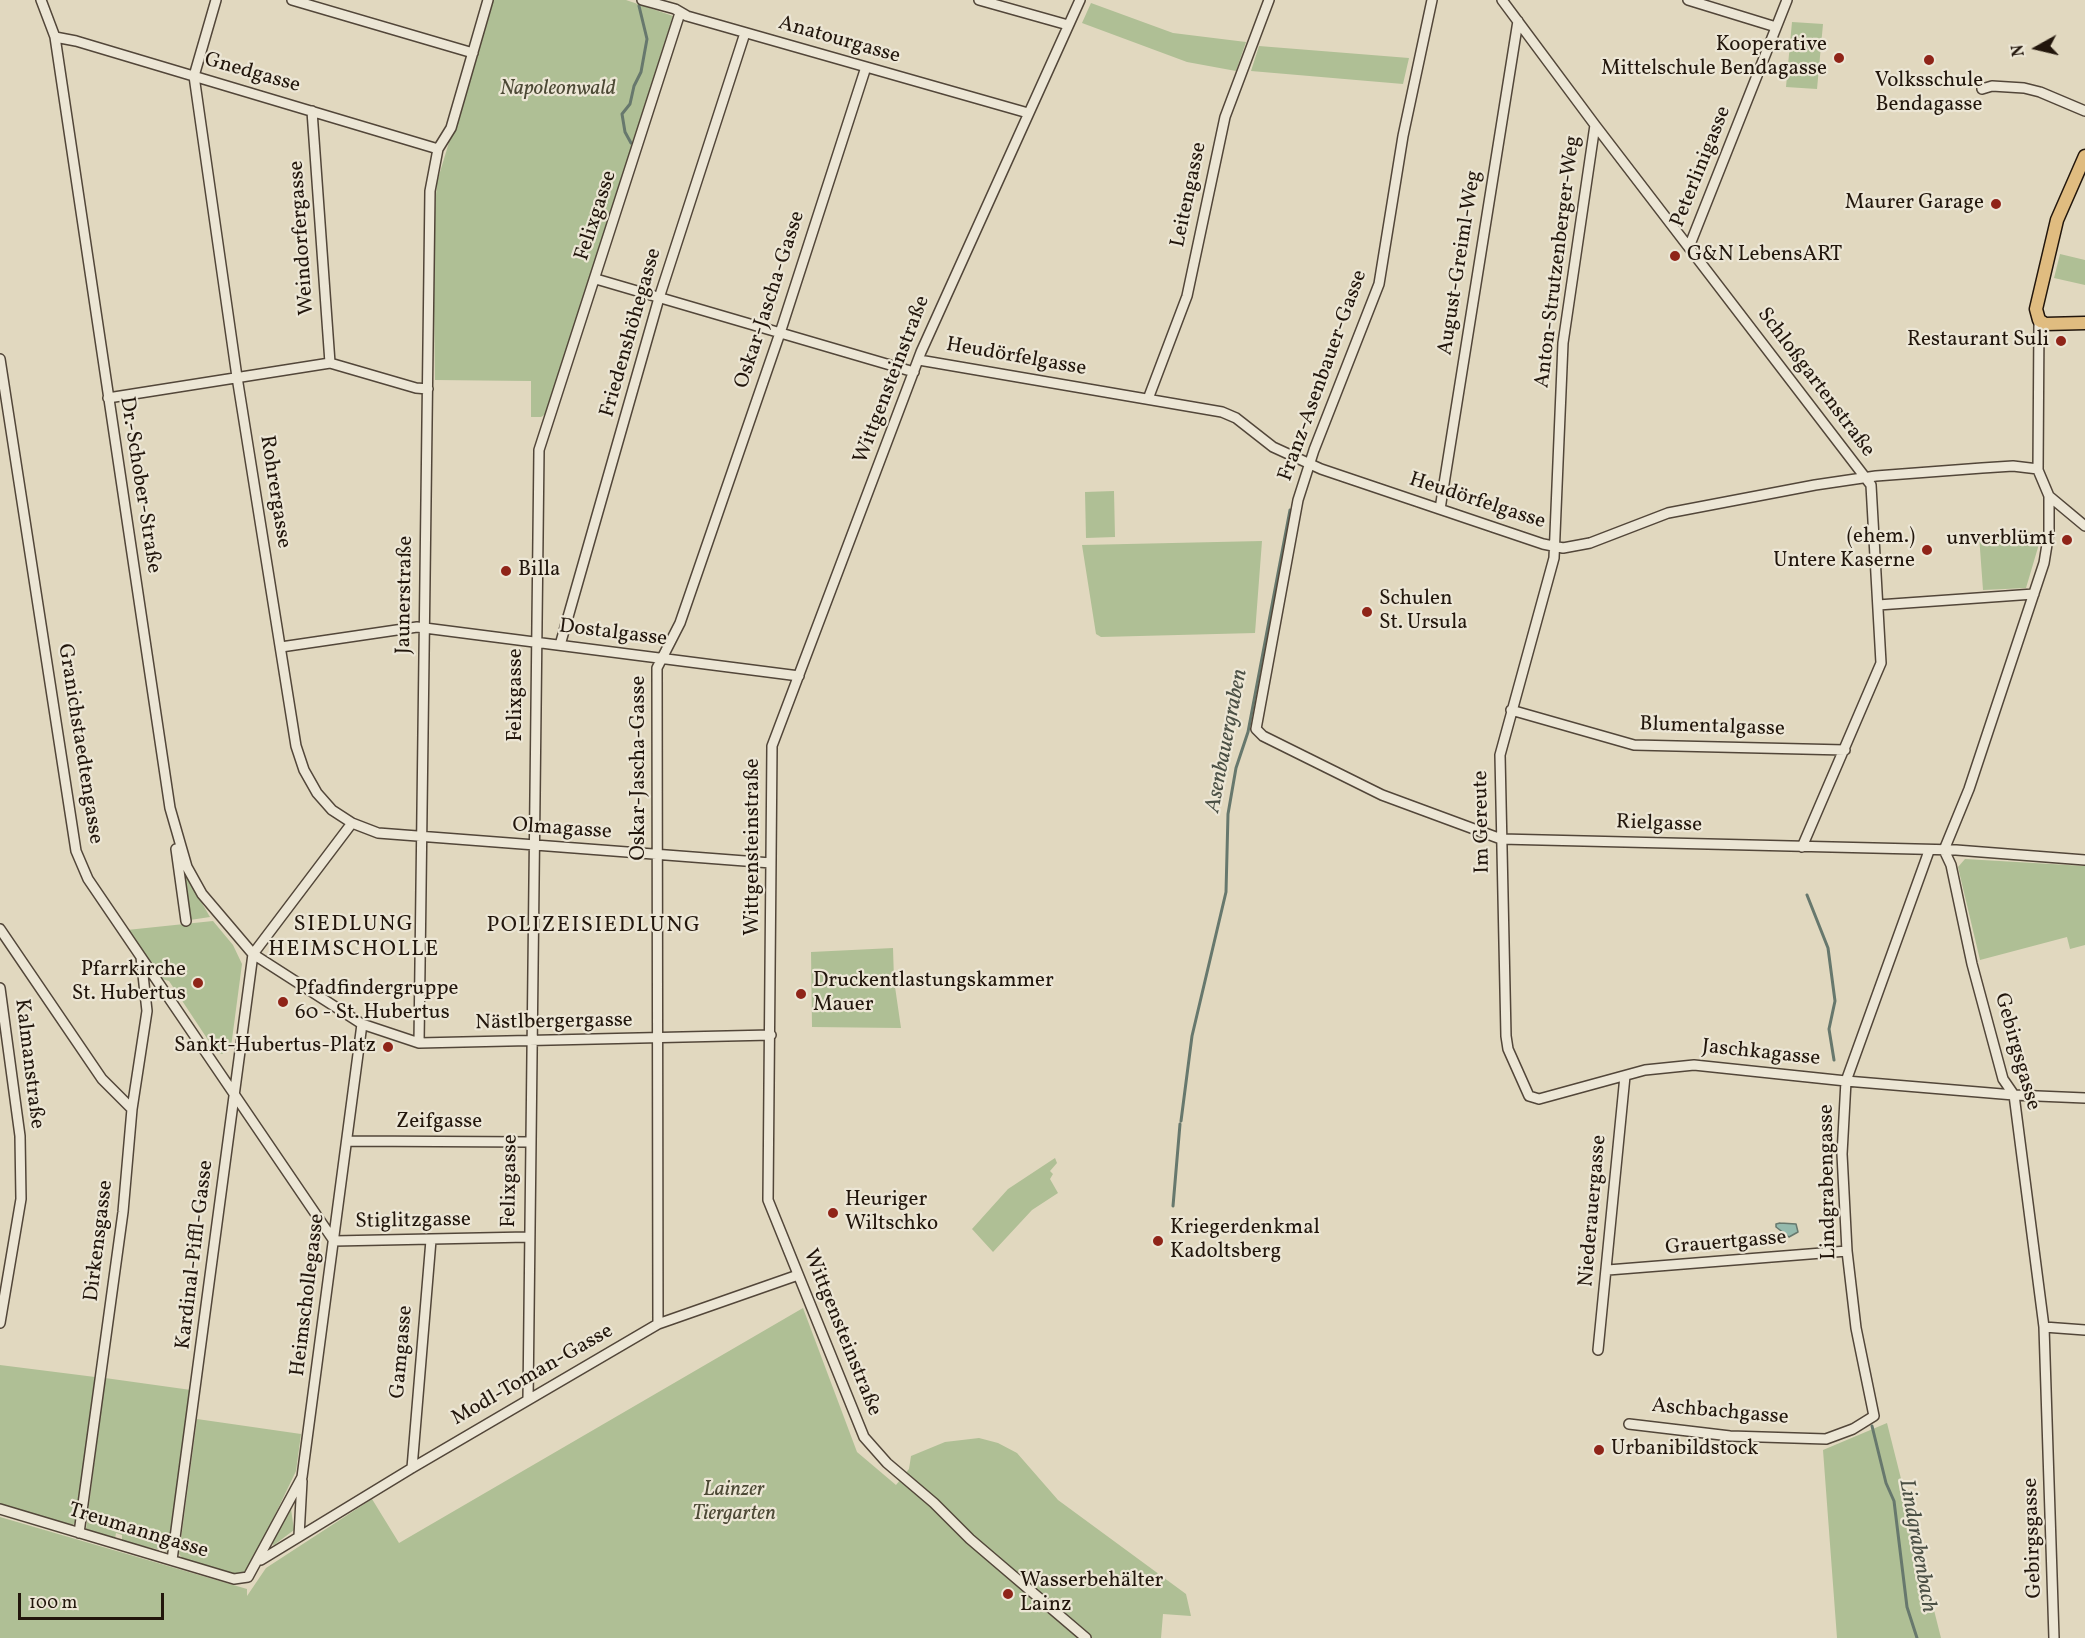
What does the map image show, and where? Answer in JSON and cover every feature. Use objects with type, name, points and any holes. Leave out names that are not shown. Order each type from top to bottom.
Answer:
[{"type":"main road","points":[[2085,156],[2057,220],[2036,309],[2039,320],[2048,325],[2085,323]]},
{"type":"street","name":"Dr.-Schober-Straße","points":[[42,0],[55,37],[170,808],[187,867],[220,918],[253,954]]},
{"type":"street","points":[[194,76],[216,0]]},
{"type":"street","points":[[292,0],[473,53]]},
{"type":"street","name":"Jaunerstraße","points":[[419,1042],[430,190],[438,148],[451,128],[489,0]]},
{"type":"street","name":"Anatourgasse","points":[[642,0],[745,33],[1028,113]]},
{"type":"street","points":[[979,0],[1068,25]]},
{"type":"street","points":[[1013,10],[1018,0]]},
{"type":"street","name":"Wittgensteinstraße","points":[[1080,0],[914,372],[772,746],[768,1200],[858,1424],[872,1448],[970,1539],[1086,1638]]},
{"type":"street","name":"Leitengasse","points":[[1148,399],[1187,296],[1225,117],[1269,0]]},
{"type":"street","name":"Franz-Asenbauer-Gasse","points":[[1256,729],[1298,501],[1309,464],[1379,284],[1403,136],[1432,0]]},
{"type":"street","name":"Schloßgartenstraße","points":[[1502,0],[1871,485],[1881,663],[1802,847]]},
{"type":"street","points":[[1688,0],[1776,27]]},
{"type":"street","name":"Peterlinigasse","points":[[1689,247],[1787,0]]},
{"type":"street","name":"Felixgasse","points":[[528,1400],[528,1237],[539,450],[680,13]]},
{"type":"street","name":"August-Greiml-Weg","points":[[1440,509],[1518,21]]},
{"type":"street","name":"Friedenshöhegasse","points":[[560,645],[659,298],[745,33]]},
{"type":"street","name":"Gnedgasse","points":[[55,37],[438,148]]},
{"type":"street","name":"Oskar-Jascha-Gasse","points":[[658,1324],[657,668],[680,622],[780,333],[866,67]]},
{"type":"street","name":"Rohrergasse","points":[[194,76],[237,377],[296,746],[304,770],[317,793],[332,810],[352,823],[378,833],[422,838]]},
{"type":"street","points":[[1982,89],[1992,86],[2024,88],[2040,92],[2085,111]]},
{"type":"street","name":"Weindorfergasse","points":[[312,111],[330,363]]},
{"type":"street","name":"Anton-Strutzenberger-Weg","points":[[1554,546],[1563,343],[1572,266],[1595,125]]},
{"type":"street","points":[[596,279],[914,372]]},
{"type":"street","points":[[1944,850],[1969,789],[2048,547],[2049,496],[2038,469],[2039,320]]},
{"type":"street","name":"Granichstaedtengasse","points":[[0,359],[76,851],[88,879],[334,1241]]},
{"type":"street","name":"Heudörfelgasse","points":[[919,360],[1229,414],[1273,447],[1309,464],[1563,548],[1590,543],[1668,513],[1865,478],[2013,466],[2038,469]]},
{"type":"street","points":[[108,398],[330,363],[416,388],[428,389]]},
{"type":"street","points":[[2049,496],[2085,526]]},
{"type":"street","name":"Im Gereute","points":[[1532,1099],[1528,1096],[1507,1043],[1500,755],[1546,590],[1554,558],[1554,546]]},
{"type":"street","points":[[1878,605],[2034,594]]},
{"type":"street","name":"Dostalgasse","points":[[281,647],[423,628],[798,676]]},
{"type":"street","name":"Blumentalgasse","points":[[1511,710],[1634,745],[1845,750]]},
{"type":"street","name":"Rielgasse","points":[[1256,729],[1263,736],[1382,795],[1501,839],[1944,850],[2085,860]]},
{"type":"street","points":[[170,808],[186,921]]},
{"type":"street","points":[[253,954],[352,823]]},
{"type":"street","name":"Olmagasse","points":[[422,838],[771,863]]},
{"type":"street","name":"Gebirgsgasse","points":[[1944,850],[1951,865],[1972,964],[2003,1078],[2014,1095],[2044,1327],[2054,1638]]},
{"type":"street","name":"Lindgrabengasse","points":[[1874,1416],[1856,1328],[1848,1251],[1842,1154],[1846,1081],[1929,851]]},
{"type":"street","points":[[0,929],[102,1079],[132,1109]]},
{"type":"street","name":"Dirkensgasse","points":[[79,1533],[123,1212],[132,1109],[147,1011],[141,954]]},
{"type":"street","name":"Nästlbergergasse","points":[[253,954],[362,1024],[419,1042],[531,1042],[771,1035]]},
{"type":"street","name":"Kardinal-Piffl-Gasse","points":[[172,1560],[253,954]]},
{"type":"street","name":"Kalmanstraße","points":[[0,988],[20,1136],[21,1199],[0,1323]]},
{"type":"street","name":"Heimschollegasse","points":[[259,1561],[302,1477],[362,1024]]},
{"type":"street","name":"Jaschkagasse","points":[[1532,1099],[1552,1097],[1645,1070],[1709,1065],[1846,1081],[2014,1095],[2085,1098]]},
{"type":"street","name":"Niederauergasse","points":[[1598,1350],[1608,1270],[1625,1076]]},
{"type":"street","name":"Zeifgasse","points":[[347,1141],[530,1142]]},
{"type":"street","name":"Stiglitzgasse","points":[[334,1241],[528,1237]]},
{"type":"street","name":"Gamgasse","points":[[412,1468],[431,1240]]},
{"type":"street","name":"Grauertgasse","points":[[1608,1270],[1848,1251]]},
{"type":"street","name":"Modl-Toman-Gasse","points":[[259,1561],[412,1468],[658,1324],[798,1275]]},
{"type":"street","points":[[2044,1327],[2085,1330]]},
{"type":"street","name":"Aschbachgasse","points":[[1629,1424],[1730,1436],[1826,1438],[1853,1430],[1874,1416]]},
{"type":"street","points":[[299,1536],[302,1477]]},
{"type":"street","name":"Treumanngasse","points":[[0,1509],[241,1580],[248,1577],[259,1561]]},
{"type":"green space","name":"Napoleonwald","points":[[492,0],[626,0],[673,16],[546,414],[541,417],[531,417],[531,381],[435,380],[433,235],[437,182]]},
{"type":"green space","points":[[1091,3],[1173,33],[1246,42],[1236,71],[1187,62],[1082,23]]},
{"type":"green space","points":[[1792,22],[1823,24],[1817,89],[1786,87]]},
{"type":"green space","points":[[1259,46],[1409,58],[1403,84],[1251,71]]},
{"type":"green space","points":[[2060,254],[2085,260],[2085,285],[2054,278]]},
{"type":"green space","points":[[1114,491],[1115,537],[1086,538],[1085,492]]},
{"type":"green space","points":[[2040,532],[2039,544],[2026,588],[1983,590],[1979,535]]},
{"type":"green space","points":[[1262,541],[1255,633],[1101,637],[1096,634],[1082,545]]},
{"type":"green space","points":[[1965,859],[2085,866],[2085,945],[2070,949],[2067,937],[1980,960],[1958,867]]},
{"type":"green space","points":[[185,874],[210,917],[190,920]]},
{"type":"green space","points":[[213,921],[233,945],[242,964],[231,1047],[222,1054],[216,1052],[169,981],[162,979],[127,930]]},
{"type":"green space","points":[[893,948],[894,980],[901,1028],[812,1027],[811,952]]},
{"type":"green space","points":[[1055,1158],[1057,1163],[1050,1171],[1053,1174],[1050,1179],[1058,1193],[1032,1210],[993,1252],[972,1229],[1008,1189]]},
{"type":"green space","name":"Lainzer Tiergarten","points":[[803,1308],[857,1452],[896,1485],[909,1469],[911,1456],[945,1442],[979,1438],[998,1443],[1017,1453],[1058,1500],[1186,1594],[1191,1616],[1163,1614],[1161,1638],[0,1638],[0,1517],[247,1589],[247,1596],[266,1568],[372,1499],[399,1543]]},
{"type":"green space","points":[[0,1365],[95,1377],[76,1522],[71,1526],[0,1504]]},
{"type":"green space","points":[[105,1378],[191,1390],[169,1552],[122,1541],[122,1535],[116,1533],[115,1539],[86,1529]]},
{"type":"green space","points":[[197,1419],[301,1434],[296,1471],[250,1567],[243,1573],[233,1573],[183,1559],[179,1554]]},
{"type":"green space","points":[[1887,1423],[1941,1638],[1837,1638],[1823,1450]]},
{"type":"green space","points":[[291,1509],[294,1530],[274,1545],[272,1544]]},
{"type":"water","points":[[1776,1224],[1796,1224],[1798,1232],[1789,1237],[1776,1227]]},
{"type":"waterway","points":[[631,143],[625,132],[622,114],[630,104],[634,86],[641,72],[647,39],[639,6]]},
{"type":"waterway","name":"Asenbauergraben","points":[[1181,1121],[1192,1036],[1226,892],[1228,814],[1236,768],[1248,732],[1290,510]]},
{"type":"waterway","name":"Lindgrabenbach","points":[[1807,895],[1828,948],[1835,1001],[1829,1029],[1834,1060]]},
{"type":"waterway","name":"Asenbauergraben","points":[[1173,1206],[1180,1124]]},
{"type":"waterway","name":"Lindgrabenbach","points":[[1872,1426],[1886,1483],[1894,1501],[1907,1607],[1917,1638]]},
{"type":"place","name":"Kooperative Mittelschule Bendagasse","points":[[1839,58]]},
{"type":"place","name":"Volksschule Bendagasse","points":[[1929,60]]},
{"type":"place","name":"Maurer Garage","points":[[1996,204]]},
{"type":"place","name":"G&N LebensART","points":[[1675,256]]},
{"type":"place","name":"Restaurant Suli","points":[[2061,341]]},
{"type":"place","name":"unverblümt","points":[[2067,540]]},
{"type":"place","name":"(ehem.) Untere Kaserne","points":[[1927,550]]},
{"type":"place","name":"Billa","points":[[506,571]]},
{"type":"place","name":"Schulen St. Ursula","points":[[1367,612]]},
{"type":"place","name":"Pfarrkirche St. Hubertus","points":[[198,983]]},
{"type":"place","name":"Druckentlastungskammer Mauer","points":[[801,994]]},
{"type":"place","name":"Pfadfindergruppe 60 - St. Hubertus","points":[[283,1002]]},
{"type":"place","name":"Sankt-Hubertus-Platz","points":[[388,1047]]},
{"type":"place","name":"Heuriger Wiltschko","points":[[833,1213]]},
{"type":"place","name":"Kriegerdenkmal Kadoltsberg","points":[[1158,1241]]},
{"type":"place","name":"Urbanibildstock","points":[[1599,1450]]},
{"type":"place","name":"Wasserbehälter Lainz","points":[[1008,1594]]},
{"type":"district","name":"POLIZEISIEDLUNG","points":[[594,927]]},
{"type":"district","name":"SIEDLUNG HEIMSCHOLLE","points":[[354,938]]}]
